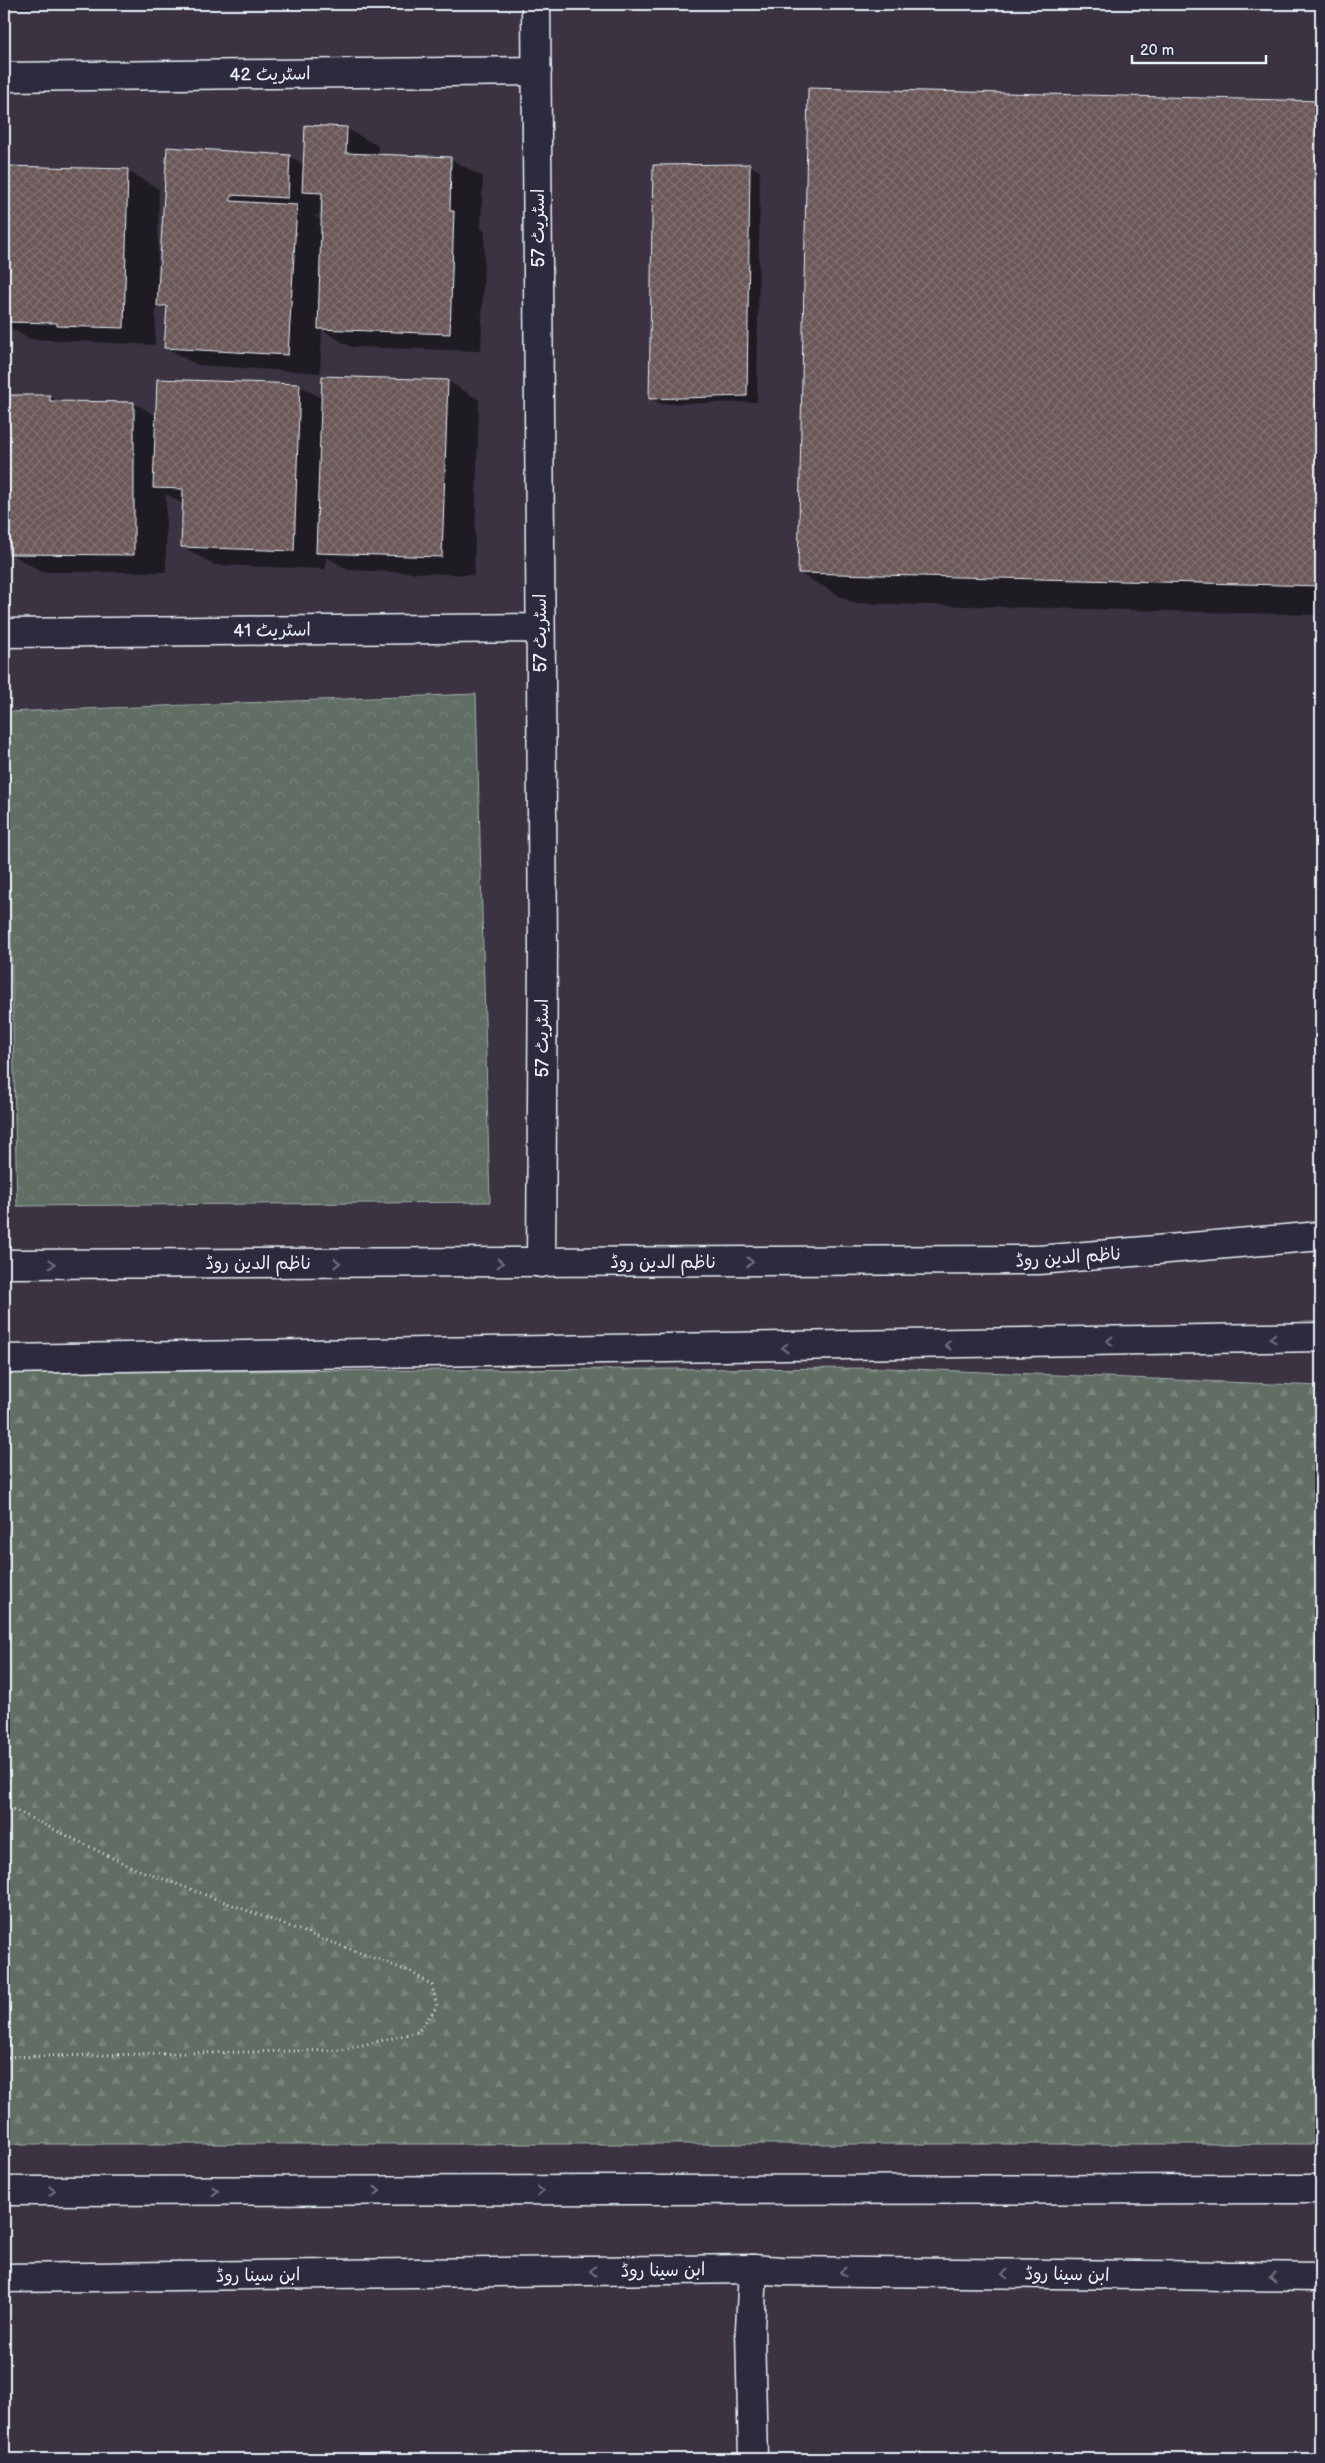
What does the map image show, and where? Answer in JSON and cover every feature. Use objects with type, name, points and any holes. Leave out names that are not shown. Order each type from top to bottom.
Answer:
[{"type":"main road","name":"اسٹریٹ 57","points":[[536,4],[543,947],[541,1263]]},
{"type":"main road","name":"اسٹریٹ 42","points":[[4,77],[537,71]]},
{"type":"main road","name":"اسٹریٹ 41","points":[[4,633],[540,628]]},
{"type":"main road","name":"ناظم الدین روڈ","points":[[4,1264],[1039,1260],[1321,1236]]},
{"type":"main road","points":[[4,1359],[1321,1337]]},
{"type":"main road","points":[[4,2191],[1321,2189]]},
{"type":"main road","points":[[753,2269],[750,2329],[753,2459]]},
{"type":"main road","name":"ابن سینا روڈ","points":[[4,2278],[753,2269],[782,2271],[1321,2277]]},
{"type":"path","points":[[4,1805],[131,1867],[412,1972],[432,1985],[437,2006],[418,2032],[341,2050],[4,2057]]},
{"type":"green space","points":[[476,694],[490,1202],[17,1206],[6,712]]},
{"type":"green space","points":[[888,1368],[1321,1386],[1321,2144],[4,2144],[4,1372]]},
{"type":"building","points":[[808,88],[1321,101],[1321,586],[798,573]]},
{"type":"building","points":[[305,125],[347,127],[346,153],[451,157],[450,211],[454,211],[450,334],[318,329],[322,193],[302,192]]},
{"type":"building","points":[[167,147],[290,155],[288,198],[231,195],[231,201],[297,205],[288,355],[164,348],[167,306],[157,306]]},
{"type":"building","points":[[750,164],[747,396],[649,399],[653,165]]},
{"type":"building","points":[[4,166],[128,169],[124,328],[57,326],[57,323],[4,322]]},
{"type":"building","points":[[322,376],[448,380],[442,557],[316,553]]},
{"type":"building","points":[[157,379],[300,384],[294,551],[181,547],[183,489],[153,488]]},
{"type":"building","points":[[9,395],[50,395],[50,401],[134,402],[134,555],[9,554]]}]
